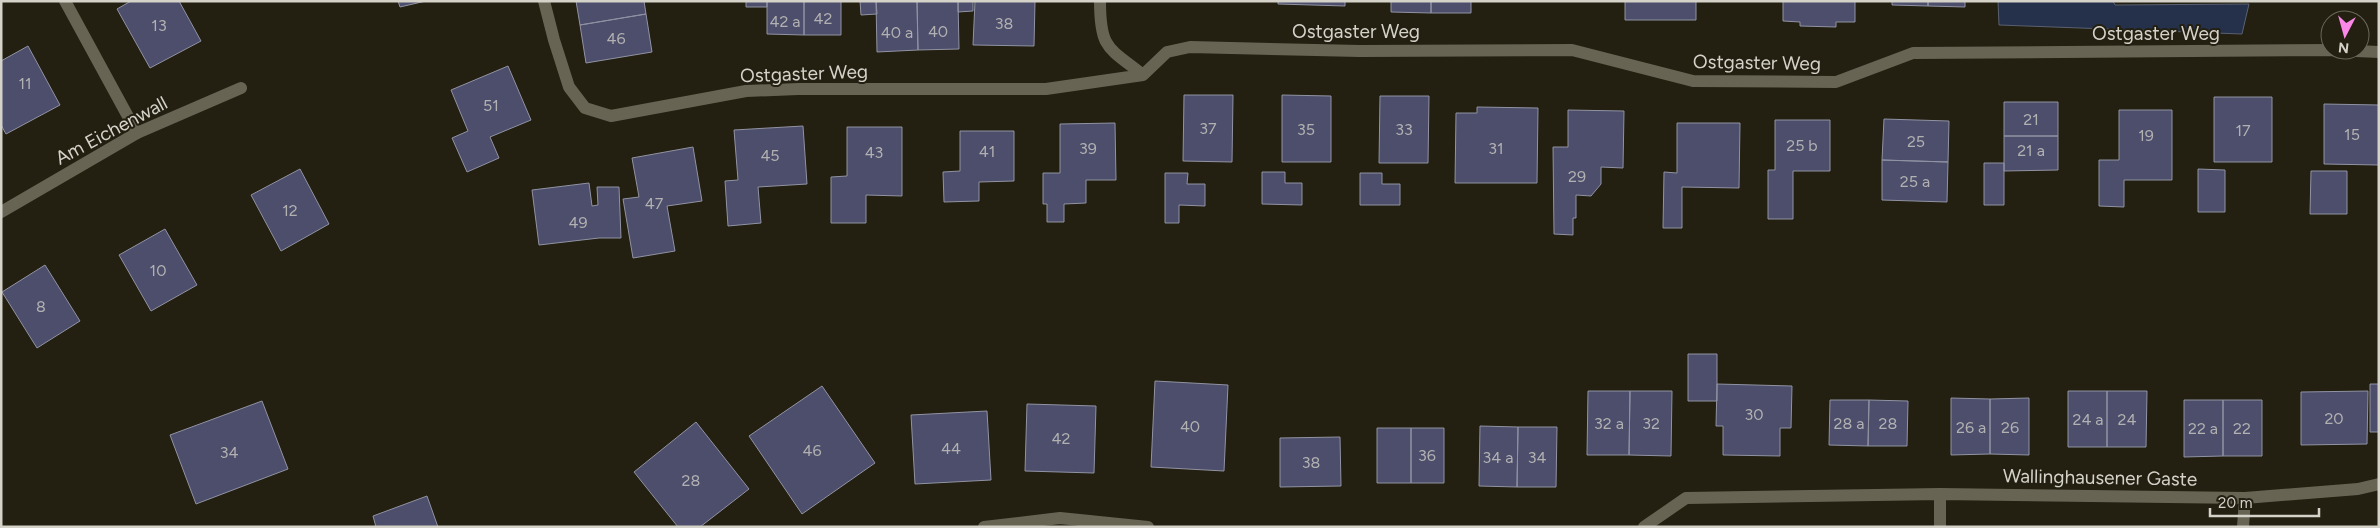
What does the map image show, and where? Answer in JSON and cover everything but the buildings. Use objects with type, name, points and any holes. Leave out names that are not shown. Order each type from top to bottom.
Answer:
[{"type":"street","points":[[65,1],[138,134]]},
{"type":"street","name":"Ostgaster Weg","points":[[544,1],[569,86],[585,108],[611,116],[746,91],[798,89],[1046,89],[1143,75],[1167,52],[1190,47],[1360,51],[1572,50],[1693,81],[1712,82],[1836,82],[1913,53],[2332,50],[2379,52]]},
{"type":"street","points":[[1100,1],[1100,25],[1106,46],[1143,75]]},
{"type":"street","name":"Am Eichenwall","points":[[1,212],[138,134],[241,88]]},
{"type":"street","name":"Wallinghausener Gaste","points":[[1644,527],[1686,498],[1940,494],[2245,498],[2358,489],[2379,484]]},
{"type":"street","points":[[1940,494],[1940,527]]},
{"type":"street","points":[[2243,527],[2245,498]]},
{"type":"street","points":[[984,527],[1060,518],[1148,527]]},
{"type":"water","points":[[1998,1],[2113,1],[2115,5],[2249,4],[2242,34],[1999,25]]}]
